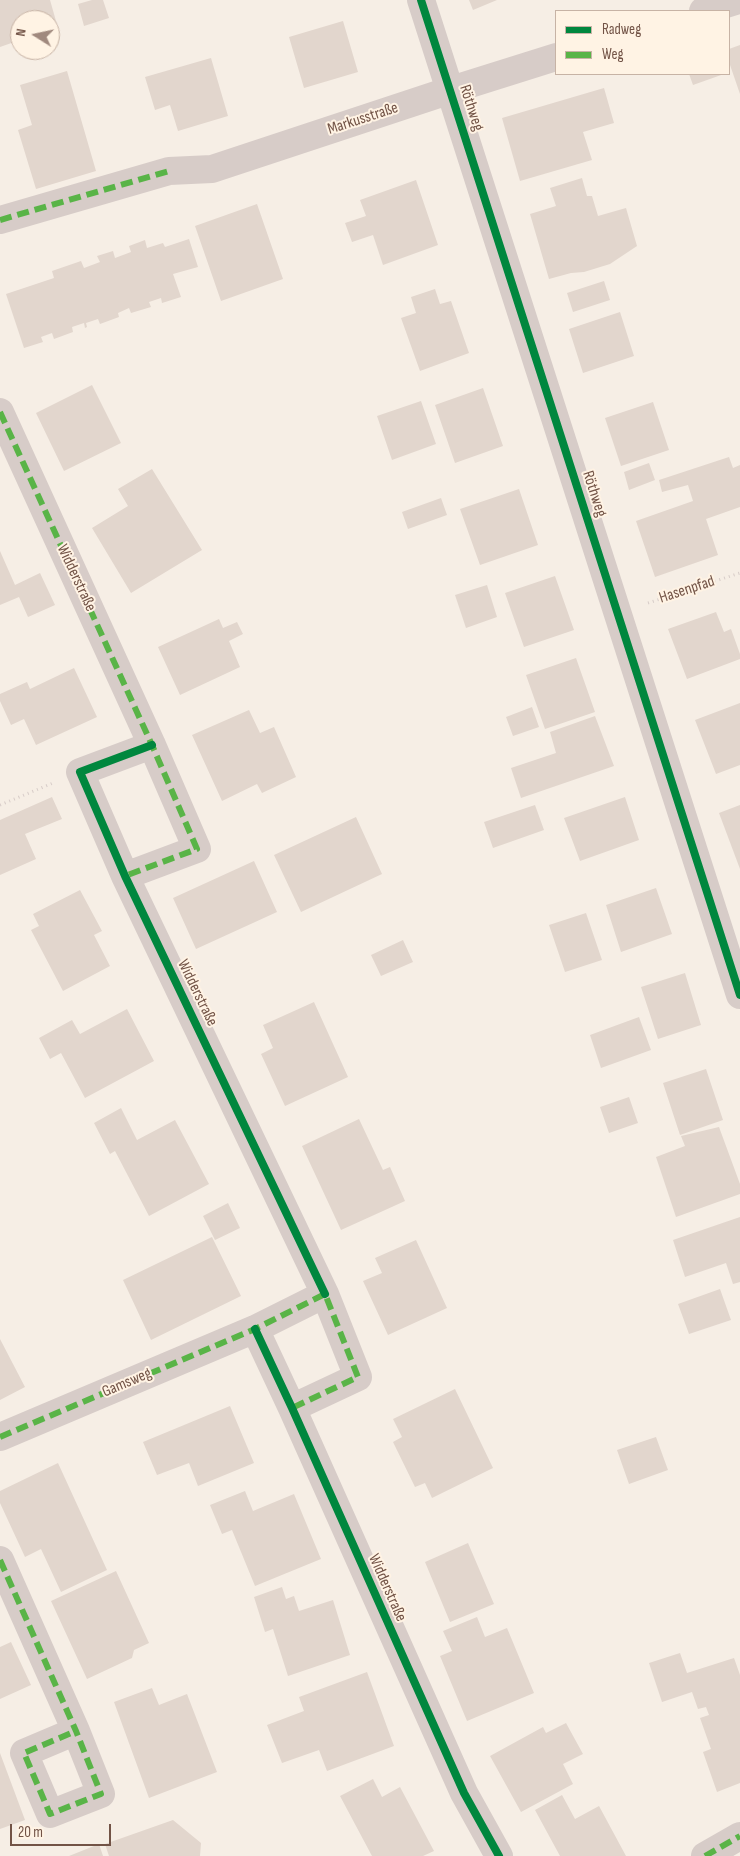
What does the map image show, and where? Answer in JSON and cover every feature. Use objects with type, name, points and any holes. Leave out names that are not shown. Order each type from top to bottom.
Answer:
[{"type":"street","name":"Röthweg","points":[[421,0],[740,996]]},
{"type":"street","points":[[706,10],[738,0]]},
{"type":"street","name":"Markusstraße","points":[[1,216],[169,171],[212,169],[555,57]]},
{"type":"street","name":"Widderstraße","points":[[0,412],[152,745],[197,849],[125,876]]},
{"type":"street","points":[[80,772],[152,745]]},
{"type":"street","name":"Widderstraße","points":[[80,772],[125,876],[326,1294],[358,1377],[292,1408]]},
{"type":"street","points":[[254,1329],[326,1294]]},
{"type":"street","name":"Widderstraße","points":[[254,1329],[292,1408],[464,1793],[499,1856]]},
{"type":"street","name":"Gamsweg","points":[[0,1437],[254,1329]]},
{"type":"street","points":[[0,1560],[76,1731]]},
{"type":"street","points":[[705,1856],[740,1836]]},
{"type":"path","points":[[0,805],[80,772]]},
{"type":"building","points":[[0,0],[50,0],[53,10],[10,10],[10,44],[0,47]]},
{"type":"building","points":[[92,0],[103,0],[109,18],[84,26],[78,4]]},
{"type":"building","points":[[469,0],[497,0],[473,10]]},
{"type":"building","points":[[343,21],[358,72],[304,88],[289,37]]},
{"type":"building","points":[[740,45],[740,94],[730,65],[730,49]]},
{"type":"building","points":[[211,58],[228,116],[178,131],[170,105],[155,110],[145,77]]},
{"type":"building","points":[[67,71],[96,171],[36,189],[18,130],[32,125],[20,85]]},
{"type":"building","points":[[689,75],[721,75],[693,85]]},
{"type":"building","points":[[604,88],[614,123],[583,132],[592,160],[520,181],[502,118]]},
{"type":"building","points":[[582,178],[587,196],[592,196],[598,216],[626,208],[637,246],[610,264],[584,272],[571,273],[549,279],[530,214],[556,206],[550,188]]},
{"type":"building","points":[[416,180],[438,245],[383,265],[373,235],[352,242],[345,223],[366,216],[360,200]]},
{"type":"building","points":[[257,204],[283,279],[221,301],[195,226]]},
{"type":"building","points":[[189,239],[198,267],[173,274],[181,297],[162,303],[161,298],[149,302],[151,307],[131,313],[129,308],[118,313],[119,317],[100,324],[98,319],[86,323],[87,327],[85,328],[84,323],[72,327],[73,332],[54,339],[52,333],[41,337],[43,342],[24,348],[6,294],[54,278],[52,271],[81,261],[84,268],[100,262],[97,256],[113,251],[115,258],[131,252],[129,246],[145,240],[147,248],[163,243],[165,247]]},
{"type":"building","points":[[604,281],[610,300],[573,312],[567,293]]},
{"type":"building","points":[[435,289],[440,304],[451,301],[469,353],[420,371],[401,318],[416,313],[411,297]]},
{"type":"building","points":[[620,312],[634,356],[583,373],[569,329]]},
{"type":"building","points":[[92,385],[121,443],[64,471],[36,413]]},
{"type":"building","points":[[483,388],[503,446],[455,463],[435,405]]},
{"type":"building","points":[[421,401],[436,444],[392,460],[377,416]]},
{"type":"building","points":[[653,402],[669,450],[621,466],[605,418]]},
{"type":"building","points":[[729,457],[733,468],[740,465],[740,507],[706,519],[718,555],[655,577],[636,521],[693,501],[688,485],[662,492],[659,480]]},
{"type":"building","points":[[649,463],[655,480],[629,490],[624,472]]},
{"type":"building","points":[[152,469],[202,550],[131,593],[92,528],[128,506],[118,489]]},
{"type":"building","points":[[519,489],[538,545],[480,565],[460,509]]},
{"type":"building","points":[[441,498],[447,515],[408,529],[402,512]]},
{"type":"building","points":[[0,551],[15,585],[40,573],[55,605],[28,617],[19,597],[0,605]]},
{"type":"building","points":[[555,576],[574,630],[524,647],[505,593]]},
{"type":"building","points":[[487,585],[497,617],[466,628],[455,595]]},
{"type":"building","points":[[716,612],[724,632],[731,629],[740,659],[687,679],[668,629]]},
{"type":"building","points":[[219,619],[223,628],[237,622],[243,634],[229,641],[240,667],[180,695],[158,647]]},
{"type":"building","points":[[576,658],[595,712],[545,729],[526,675]]},
{"type":"building","points":[[74,668],[97,717],[36,745],[24,719],[11,725],[0,701],[0,694],[27,682],[30,689]]},
{"type":"building","points":[[740,703],[740,765],[716,774],[695,720]]},
{"type":"building","points":[[532,707],[539,727],[513,736],[506,717]]},
{"type":"building","points":[[249,710],[260,733],[274,727],[296,777],[262,793],[257,784],[222,801],[192,735]]},
{"type":"building","points":[[595,716],[614,766],[521,798],[511,768],[556,753],[550,732]]},
{"type":"building","points":[[52,797],[62,819],[25,834],[36,859],[0,875],[0,820]]},
{"type":"building","points":[[625,797],[639,840],[580,861],[564,818]]},
{"type":"building","points":[[535,805],[544,830],[493,848],[484,822]]},
{"type":"building","points":[[740,805],[740,869],[719,813]]},
{"type":"building","points":[[356,817],[382,874],[301,912],[274,855]]},
{"type":"building","points":[[254,861],[277,912],[196,949],[173,898]]},
{"type":"building","points":[[656,888],[672,934],[621,952],[606,905]]},
{"type":"building","points":[[80,890],[102,931],[94,935],[110,966],[63,991],[31,930],[39,926],[33,914]]},
{"type":"building","points":[[586,913],[602,960],[565,972],[549,925]]},
{"type":"building","points":[[403,940],[413,962],[381,976],[371,955]]},
{"type":"building","points":[[685,973],[701,1025],[658,1039],[641,987]]},
{"type":"building","points":[[314,1002],[348,1077],[285,1106],[261,1054],[273,1048],[263,1025]]},
{"type":"building","points":[[127,1009],[154,1061],[85,1098],[61,1053],[50,1059],[39,1038],[72,1020],[80,1034]]},
{"type":"building","points":[[639,1017],[651,1050],[601,1068],[590,1035]]},
{"type":"building","points":[[706,1069],[723,1120],[680,1135],[663,1083]]},
{"type":"building","points":[[629,1097],[638,1123],[609,1133],[600,1107]]},
{"type":"building","points":[[121,1108],[137,1140],[175,1120],[209,1184],[149,1216],[115,1151],[110,1154],[94,1123]]},
{"type":"building","points":[[359,1119],[383,1170],[390,1167],[405,1201],[341,1230],[302,1146]]},
{"type":"building","points":[[719,1127],[740,1184],[740,1194],[676,1217],[656,1157],[685,1146],[681,1136]]},
{"type":"building","points":[[228,1203],[240,1228],[215,1240],[203,1216]]},
{"type":"building","points":[[740,1217],[740,1282],[733,1284],[726,1263],[685,1277],[673,1240]]},
{"type":"building","points":[[212,1237],[241,1296],[151,1340],[123,1280]]},
{"type":"building","points":[[416,1240],[447,1308],[388,1335],[363,1281],[382,1273],[375,1258]]},
{"type":"building","points":[[720,1289],[731,1320],[689,1334],[678,1304]]},
{"type":"building","points":[[0,1339],[25,1387],[0,1400]]},
{"type":"building","points":[[455,1389],[493,1468],[432,1498],[425,1483],[415,1487],[393,1442],[402,1437],[393,1419]]},
{"type":"building","points":[[230,1406],[254,1463],[198,1486],[189,1463],[157,1475],[143,1442]]},
{"type":"building","points":[[656,1437],[668,1470],[629,1484],[617,1450]]},
{"type":"building","points":[[58,1463],[107,1570],[61,1592],[41,1549],[25,1557],[0,1503],[0,1491]]},
{"type":"building","points":[[245,1491],[253,1511],[294,1494],[321,1559],[255,1586],[232,1530],[222,1534],[210,1505]]},
{"type":"building","points":[[468,1543],[494,1604],[450,1622],[425,1562]]},
{"type":"building","points":[[116,1571],[149,1643],[134,1650],[132,1658],[87,1679],[51,1601]]},
{"type":"building","points":[[282,1587],[286,1599],[294,1596],[299,1611],[333,1600],[350,1655],[288,1676],[273,1629],[265,1632],[254,1597]]},
{"type":"building","points":[[477,1617],[485,1637],[507,1628],[534,1693],[467,1721],[440,1656],[452,1651],[443,1631]]},
{"type":"building","points":[[11,1642],[31,1685],[0,1699],[0,1647]]},
{"type":"building","points":[[680,1653],[687,1673],[734,1658],[740,1675],[740,1783],[717,1792],[703,1752],[711,1749],[700,1718],[709,1715],[706,1707],[698,1709],[692,1692],[662,1702],[649,1663]]},
{"type":"building","points":[[367,1672],[394,1746],[327,1771],[319,1750],[282,1763],[267,1725],[304,1711],[299,1697]]},
{"type":"building","points":[[152,1688],[159,1705],[187,1694],[217,1772],[149,1798],[114,1702]]},
{"type":"building","points":[[566,1723],[583,1754],[563,1764],[573,1784],[521,1812],[490,1756],[543,1727],[546,1733]]},
{"type":"building","points":[[0,1753],[25,1820],[0,1829]]},
{"type":"building","points":[[373,1779],[382,1797],[400,1787],[434,1851],[423,1856],[372,1856],[340,1796]]},
{"type":"building","points":[[562,1795],[575,1819],[599,1806],[626,1856],[560,1856],[535,1810]]},
{"type":"building","points":[[173,1820],[201,1843],[200,1856],[109,1856],[105,1844]]},
{"type":"building","points":[[99,1844],[103,1856],[69,1856]]},
{"type":"marked path","points":[[0,220],[169,171]]},
{"type":"marked path","points":[[0,412],[152,745],[197,849],[125,876]]},
{"type":"marked path","points":[[0,1437],[255,1329],[325,1294],[358,1377],[292,1408]]},
{"type":"marked path","points":[[0,1560],[76,1731],[101,1794],[50,1814],[24,1753],[76,1731]]},
{"type":"marked path","points":[[705,1856],[740,1836]]},
{"type":"cycle path","points":[[421,0],[740,995]]},
{"type":"cycle path","points":[[152,745],[80,772],[125,876],[325,1294]]},
{"type":"cycle path","points":[[255,1329],[464,1793],[499,1856]]}]
